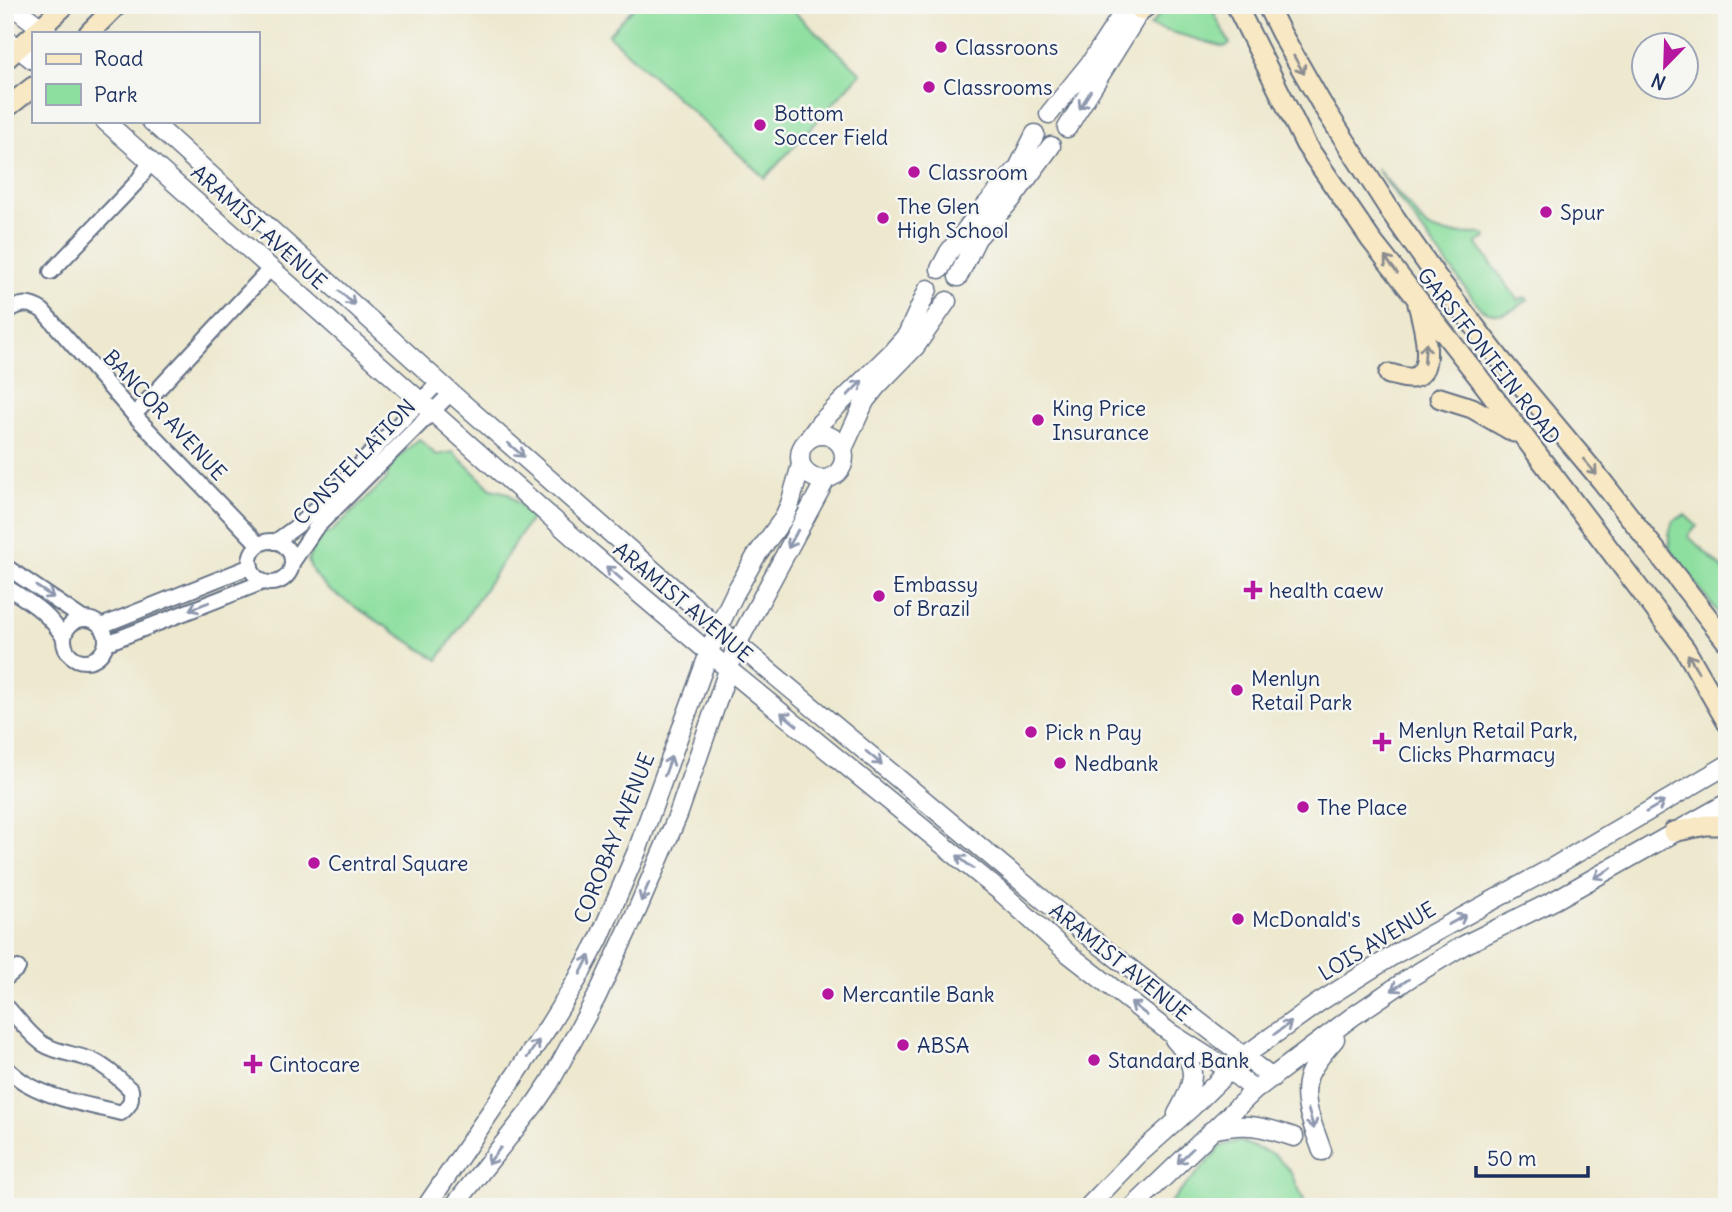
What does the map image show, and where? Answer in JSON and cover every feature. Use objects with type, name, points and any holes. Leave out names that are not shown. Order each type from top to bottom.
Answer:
[{"type":"main road","points":[[39,32],[65,5]]},
{"type":"main road","points":[[90,32],[117,5]]},
{"type":"main road","points":[[1225,5],[1246,28]]},
{"type":"main road","name":"GARSTFONTEIN ROAD","points":[[1236,5],[1306,145],[1371,240],[1685,649],[1727,722]]},
{"type":"main road","name":"GARSTFONTEIN ROAD","points":[[1267,5],[1328,114],[1436,276],[1499,358],[1601,480],[1727,642]]},
{"type":"main road","points":[[15,52],[32,38]]},
{"type":"main road","points":[[5,109],[32,88]]},
{"type":"main road","points":[[1390,374],[1410,378],[1418,376],[1423,369],[1427,349],[1418,300]]},
{"type":"main road","points":[[1440,398],[1472,408],[1524,438]]},
{"type":"main road","points":[[1674,832],[1706,825],[1727,825]]},
{"type":"street","points":[[11,5],[39,32]]},
{"type":"street","name":"COROBAY AVENUE","points":[[426,1207],[548,1027],[598,939],[637,851],[719,628],[756,556],[783,519],[790,504],[802,465],[800,455],[803,446],[820,423],[906,335],[928,289],[931,274],[940,269],[948,252],[1018,168],[1035,134],[1036,123],[1043,115],[1049,114],[1140,6]]},
{"type":"street","name":"COROBAY AVENUE","points":[[453,1207],[535,1104],[596,998],[678,815],[737,644],[826,479],[842,468],[845,459],[843,449],[866,401],[926,332],[947,301],[958,293],[958,277],[977,238],[1012,199],[1051,146],[1061,142],[1067,134],[1068,128],[1140,6]]},
{"type":"street","points":[[1049,114],[1059,115],[1068,128]]},
{"type":"street","name":"ARAMIST AVENUE","points":[[106,122],[589,551],[727,669],[1002,893],[1069,954],[1168,1032],[1229,1070],[1255,1090]]},
{"type":"street","name":"ARAMIST AVENUE","points":[[152,122],[445,388],[737,644],[1070,922],[1272,1078]]},
{"type":"street","points":[[1035,134],[1041,143],[1051,146]]},
{"type":"street","points":[[51,272],[137,182],[151,161]]},
{"type":"street","points":[[134,415],[271,268]]},
{"type":"street","points":[[940,269],[951,270],[958,277]]},
{"type":"street","points":[[928,289],[935,298],[947,301]]},
{"type":"street","name":"BANCOR AVENUE","points":[[5,314],[22,304],[35,306],[43,311],[134,415],[260,545]]},
{"type":"street","name":"CONSTELLATION","points":[[275,542],[326,500],[445,388]]},
{"type":"street","name":"CONSTELLATION","points":[[292,564],[315,529],[426,407]]},
{"type":"street","points":[[809,439],[829,435],[838,440],[843,449]]},
{"type":"street","points":[[802,465],[807,474],[826,479]]},
{"type":"street","points":[[107,643],[263,582],[276,583],[283,580],[288,576],[292,564],[289,551],[280,543],[264,542],[252,554],[251,566],[257,578],[263,582]]},
{"type":"street","points":[[5,566],[83,619]]},
{"type":"street","points":[[101,626],[251,566]]},
{"type":"street","points":[[5,586],[47,615],[64,638],[66,649],[74,658],[86,662],[97,658],[107,643],[101,626],[90,619],[73,623],[68,627],[64,638]]},
{"type":"street","name":"LOIS AVENUE","points":[[1088,1207],[1137,1156],[1243,1057],[1318,1003],[1397,953],[1548,870],[1727,765]]},
{"type":"street","points":[[1133,1207],[1255,1090],[1411,976],[1464,945],[1555,900],[1727,803]]},
{"type":"street","points":[[5,979],[18,968]]},
{"type":"street","points":[[5,1067],[26,1084],[70,1100],[121,1113],[128,1108],[132,1100],[131,1090],[106,1068],[94,1061],[44,1045],[8,1008]]},
{"type":"street","points":[[1322,1150],[1308,1107],[1307,1083],[1316,1062],[1352,1017]]},
{"type":"street","points":[[1168,1032],[1183,1048],[1193,1071],[1187,1096],[1171,1126]]},
{"type":"street","points":[[1212,1130],[1248,1125],[1268,1128],[1294,1137]]},
{"type":"green space","name":"Bottom Soccer Field","points":[[636,5],[787,5],[861,73],[765,178],[608,35]]},
{"type":"green space","points":[[1168,5],[1210,5],[1230,44],[1224,47],[1150,26]]},
{"type":"green space","points":[[1376,168],[1427,227],[1447,233],[1484,234],[1486,238],[1476,243],[1518,300],[1525,297],[1528,300],[1501,314],[1481,309]]},
{"type":"green space","points":[[419,439],[436,455],[453,452],[491,489],[508,493],[532,517],[438,660],[329,590],[313,573],[308,561],[313,545],[319,542],[321,536],[331,532],[386,480],[391,463]]},
{"type":"green space","points":[[1685,515],[1697,526],[1688,536],[1727,573],[1727,625],[1670,549],[1669,535],[1673,521]]},
{"type":"green space","points":[[1239,1141],[1275,1155],[1291,1172],[1307,1207],[1166,1207],[1221,1146]]},
{"type":"place","name":"Classroons","points":[[941,47]]},
{"type":"place","name":"Classrooms","points":[[929,87]]},
{"type":"place","name":"Bottom Soccer Field","points":[[760,125]]},
{"type":"place","name":"Classroom","points":[[914,172]]},
{"type":"place","name":"Spur","points":[[1546,212]]},
{"type":"place","name":"The Glen High School","points":[[883,218]]},
{"type":"place","name":"King Price Insurance","points":[[1038,420]]},
{"type":"place","name":"health caew","points":[[1253,590]]},
{"type":"place","name":"Embassy of Brazil","points":[[879,596]]},
{"type":"place","name":"Menlyn Retail Park","points":[[1237,690]]},
{"type":"place","name":"Pick n Pay","points":[[1031,732]]},
{"type":"place","name":"Menlyn Retail Park, Clicks Pharmacy","points":[[1382,742]]},
{"type":"place","name":"Nedbank","points":[[1060,763]]},
{"type":"place","name":"The Place","points":[[1303,807]]},
{"type":"place","name":"Central Square","points":[[314,863]]},
{"type":"place","name":"McDonald's","points":[[1238,919]]},
{"type":"place","name":"Mercantile Bank","points":[[828,994]]},
{"type":"place","name":"ABSA","points":[[903,1045]]},
{"type":"place","name":"Standard Bank","points":[[1094,1060]]},
{"type":"place","name":"Cintocare","points":[[253,1064]]}]
